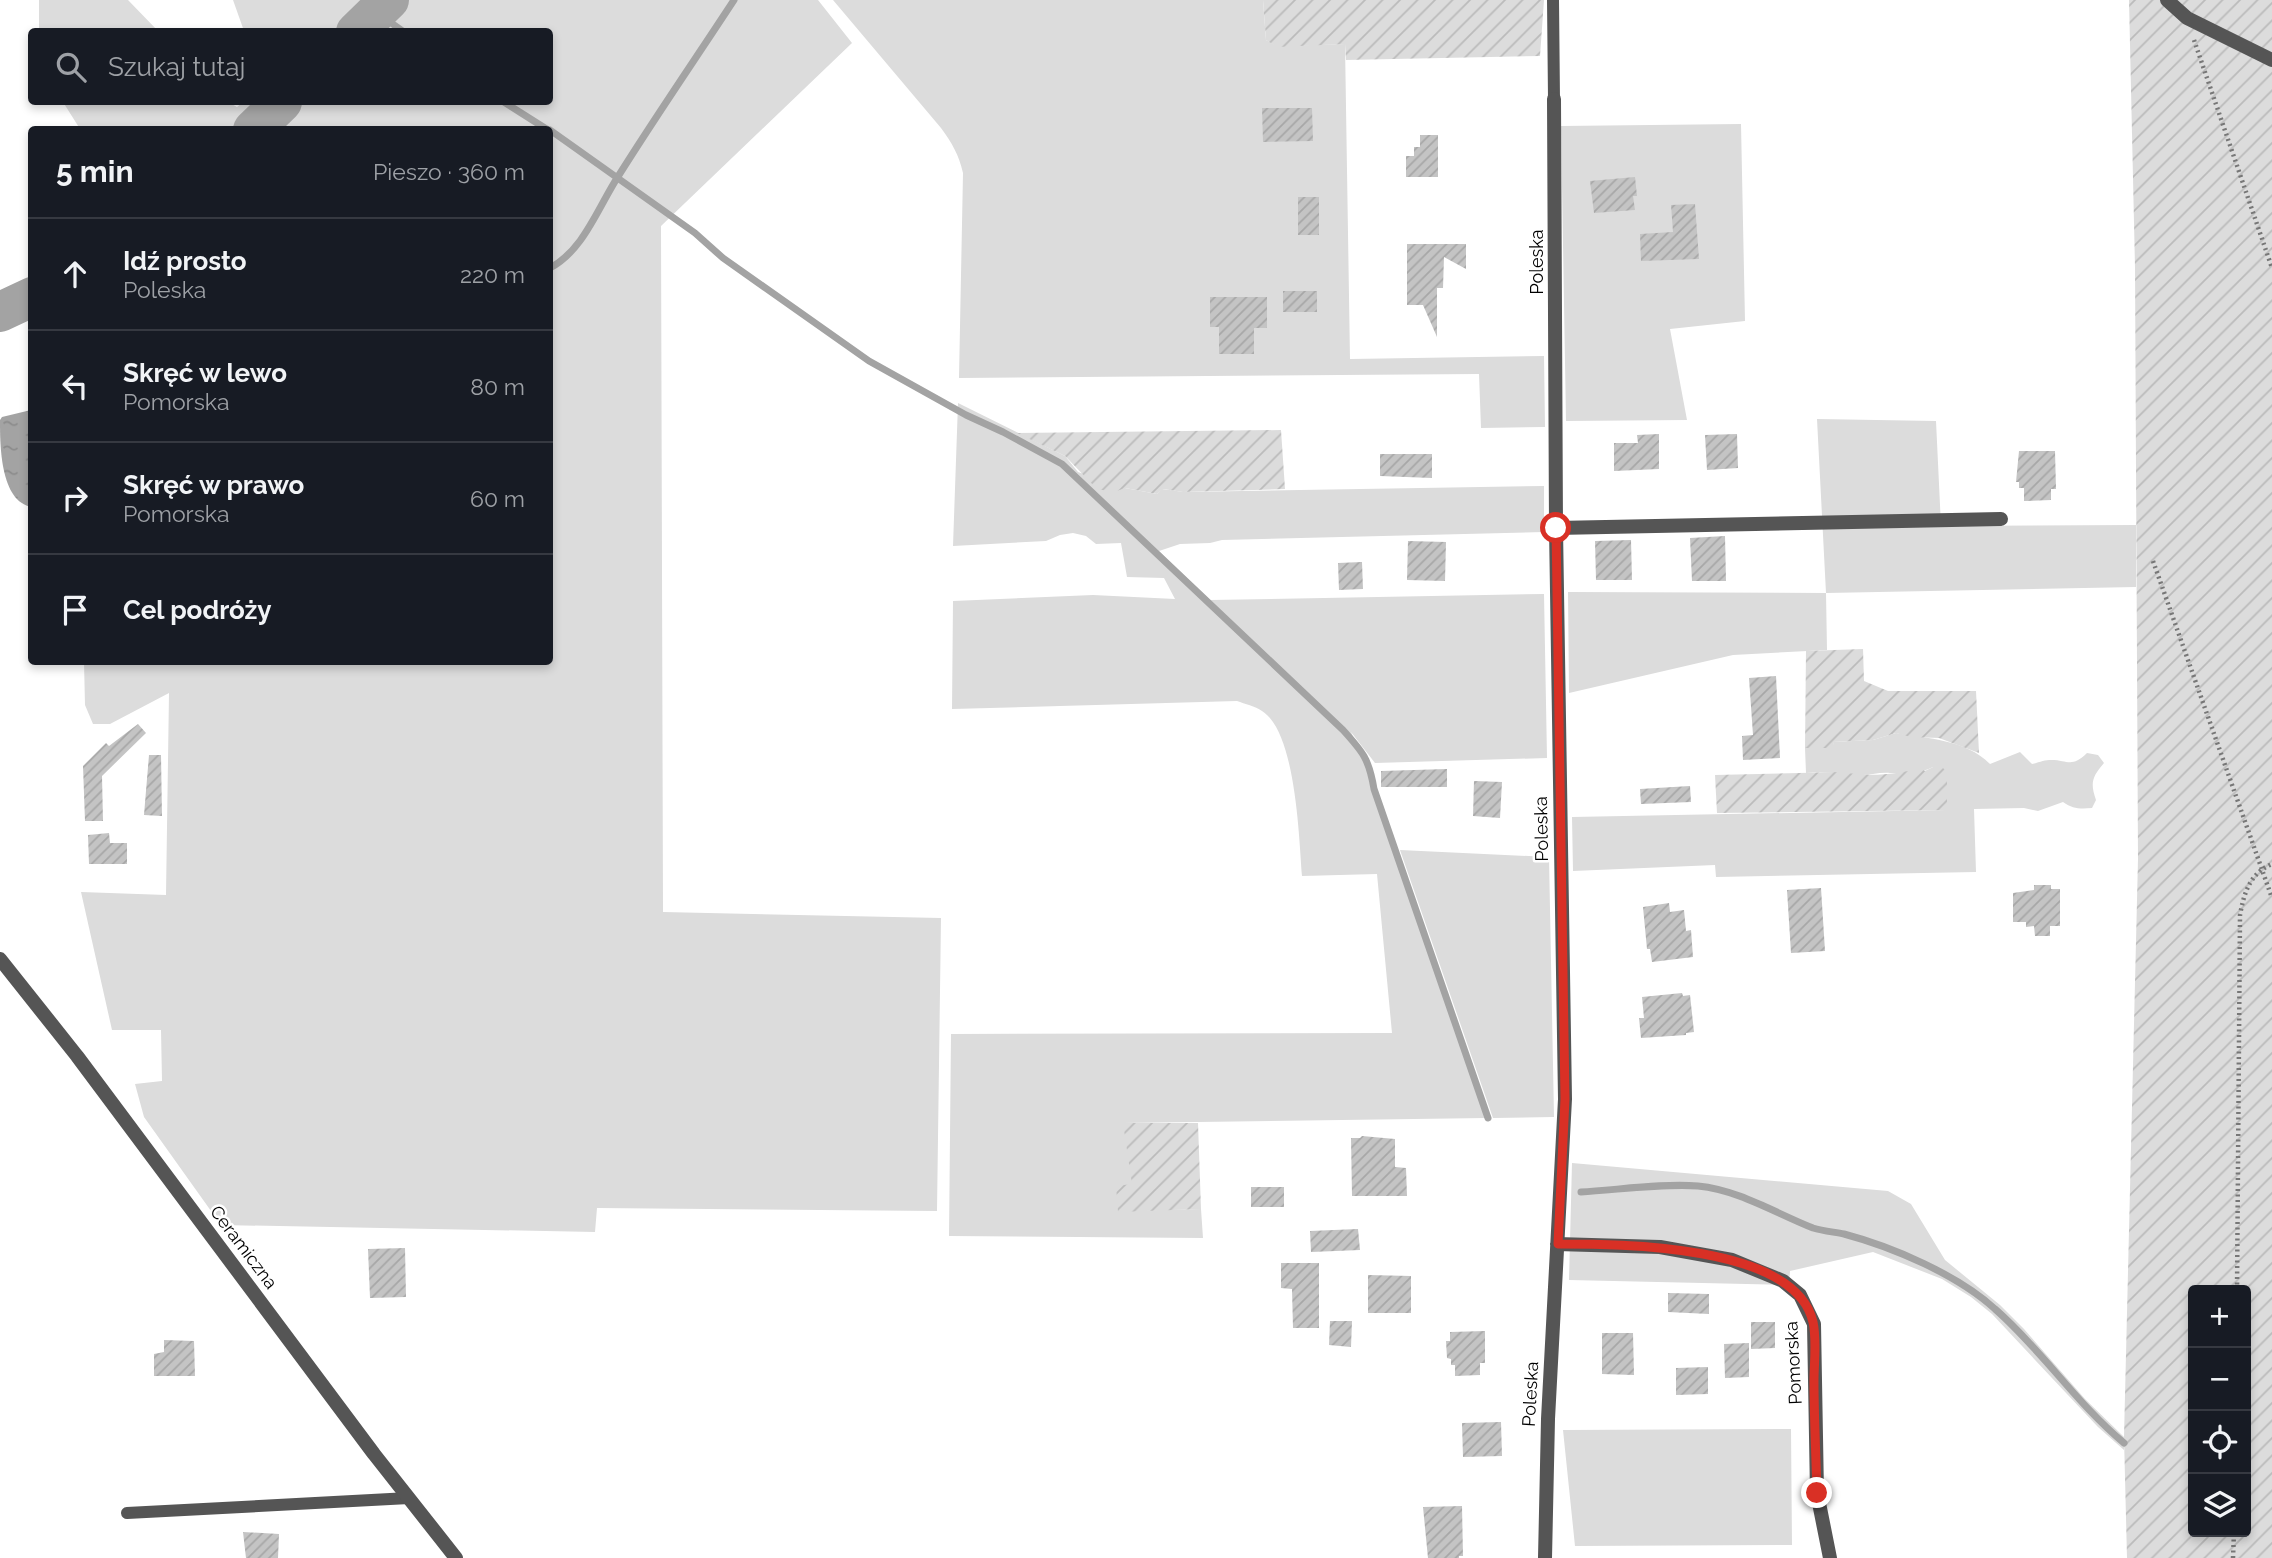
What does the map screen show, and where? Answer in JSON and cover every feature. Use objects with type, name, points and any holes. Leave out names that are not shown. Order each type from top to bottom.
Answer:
[{"type":"street","points":[[2167,0],[2187,18],[2272,60]]},
{"type":"street","name":"Poleska","points":[[1545,1558],[1548,1419],[1565,1099],[1556,528],[1554,99]]},
{"type":"street","points":[[1556,528],[2001,519]]},
{"type":"street","name":"Ceramiczna","points":[[0,959],[85,1066],[456,1558]]},
{"type":"street","name":"Pomorska","points":[[1558,1244],[1660,1247],[1732,1260],[1783,1281],[1800,1295],[1814,1324],[1817,1493],[1830,1558]]},
{"type":"lane","points":[[1553,0],[1554,99]]},
{"type":"lane","points":[[127,1513],[409,1498]]},
{"type":"path","points":[[2187,18],[2272,268]]},
{"type":"path","points":[[2153,561],[2272,898]]},
{"type":"path","points":[[2237,1285],[2240,915],[2244,894],[2254,876],[2272,864]]},
{"type":"path","points":[[2234,1537],[2234,1558]]},
{"type":"shaded area","points":[[39,0],[128,0],[155,28],[39,28]]},
{"type":"shaded area","points":[[233,0],[818,0],[852,43],[661,226],[663,912],[941,918],[937,1211],[597,1208],[595,1232],[221,1225],[144,1117],[135,1084],[162,1081],[161,1030],[112,1030],[81,892],[166,895],[169,693],[110,724],[93,724],[85,705],[84,665],[553,665],[553,126],[78,126],[65,105],[553,105],[553,28],[243,28]]},
{"type":"shaded area","points":[[833,0],[1263,0],[1266,40],[1277,46],[1345,44],[1350,359],[1544,356],[1545,427],[1481,428],[1479,374],[959,378],[963,173],[959,160],[941,128]]},
{"type":"shaded area","points":[[1263,0],[1544,0],[1540,56],[1346,60],[1345,44],[1277,47],[1266,40]]},
{"type":"shaded area","points":[[2129,0],[2272,0],[2272,1558],[2127,1558],[2124,1437],[2138,859],[2135,267]]},
{"type":"shaded area","points":[[1741,124],[1745,321],[1670,329],[1687,420],[1566,421],[1561,126]]},
{"type":"shaded area","points":[[958,403],[1065,456],[1078,472],[1125,488],[1157,494],[1162,489],[1184,492],[1544,486],[1544,532],[1222,540],[1180,544],[1159,551],[1210,600],[1544,594],[1547,758],[1375,763],[1351,732],[1367,767],[1371,789],[1486,1118],[1124,1123],[1133,1185],[1118,1211],[1201,1209],[1203,1238],[949,1236],[951,1034],[1392,1033],[1377,874],[1302,876],[1297,813],[1289,762],[1273,723],[1262,711],[1237,701],[952,709],[953,601],[1093,595],[1175,599],[1164,578],[1127,577],[1121,543],[1096,544],[1086,536],[1073,533],[1046,541],[953,546]]},
{"type":"shaded area","points":[[1817,419],[1936,421],[1941,526],[2136,525],[2136,587],[1826,593]]},
{"type":"shaded area","points":[[1281,430],[1285,489],[1183,492],[1163,489],[1157,494],[1125,488],[1114,492],[1097,489],[1065,456],[1017,433]]},
{"type":"shaded area","points":[[1568,592],[1826,593],[1827,650],[1733,655],[1569,693]]},
{"type":"shaded area","points":[[1863,649],[1864,681],[1888,691],[1976,691],[1979,753],[1939,738],[1911,737],[1896,733],[1873,740],[1833,742],[1835,748],[1805,748],[1806,651]]},
{"type":"shaded area","points":[[1896,733],[1958,745],[1969,749],[1990,764],[2020,752],[2032,764],[2049,760],[2073,762],[2087,753],[2098,755],[2104,763],[2093,780],[2096,800],[2092,808],[2073,807],[2063,802],[2038,811],[2024,808],[1974,809],[1976,872],[1716,877],[1715,865],[1573,871],[1572,817],[1946,810],[1933,767],[1912,773],[1806,773],[1805,748],[1834,748],[1833,742],[1873,740]]},
{"type":"shaded area","points":[[1941,766],[1947,772],[1947,810],[1717,813],[1715,775],[1842,772],[1881,774],[1920,768],[1925,771]]},
{"type":"shaded area","points":[[1400,850],[1549,857],[1554,1117],[1493,1118]]},
{"type":"shaded area","points":[[1123,1123],[1198,1123],[1201,1209],[1118,1212],[1116,1186],[1132,1184]]},
{"type":"shaded area","points":[[1572,1163],[1888,1191],[1911,1204],[1945,1260],[2000,1305],[2085,1399],[2124,1437],[2124,1450],[2098,1427],[1992,1314],[1971,1297],[1942,1279],[1873,1252],[1790,1271],[1789,1285],[1569,1280]]},
{"type":"shaded area","points":[[1791,1429],[1792,1545],[1575,1546],[1563,1430]]},
{"type":"water","points":[[28,411],[28,506],[13,495],[4,471],[0,431],[2,417]]},
{"type":"building","points":[[1262,108],[1312,108],[1313,141],[1263,142]]},
{"type":"building","points":[[1420,135],[1438,135],[1438,177],[1406,177],[1406,156],[1414,156],[1414,147],[1420,147]]},
{"type":"building","points":[[1635,177],[1635,210],[1594,213],[1590,181]]},
{"type":"building","points":[[1298,197],[1319,197],[1319,235],[1298,235]]},
{"type":"building","points":[[1695,204],[1699,259],[1641,261],[1640,234],[1673,232],[1671,205]]},
{"type":"building","points":[[1407,244],[1466,244],[1466,269],[1444,257],[1443,288],[1437,288],[1437,337],[1423,305],[1407,305]]},
{"type":"building","points":[[1283,291],[1317,291],[1317,312],[1283,312]]},
{"type":"building","points":[[1210,297],[1267,297],[1267,328],[1254,328],[1254,354],[1219,354],[1219,327],[1210,327]]},
{"type":"building","points":[[1659,434],[1659,469],[1614,471],[1614,443],[1638,443],[1637,435]]},
{"type":"building","points":[[1737,434],[1738,468],[1707,470],[1705,435]]},
{"type":"building","points":[[2019,451],[2055,451],[2056,489],[2051,489],[2051,500],[2024,501],[2024,488],[2019,488],[2019,482],[2016,482]]},
{"type":"building","points":[[1380,454],[1432,454],[1432,478],[1380,476]]},
{"type":"building","points":[[1725,536],[1726,581],[1692,581],[1690,538]]},
{"type":"building","points":[[1631,540],[1632,580],[1596,580],[1595,541]]},
{"type":"building","points":[[1408,541],[1446,542],[1445,581],[1407,580]]},
{"type":"building","points":[[1362,562],[1363,589],[1339,590],[1338,563]]},
{"type":"building","points":[[1776,676],[1780,758],[1743,760],[1742,736],[1753,735],[1749,678]]},
{"type":"building","points":[[138,724],[146,733],[102,776],[103,821],[85,821],[83,766],[106,743],[109,746]]},
{"type":"building","points":[[149,755],[161,755],[162,816],[144,815]]},
{"type":"building","points":[[1447,769],[1447,787],[1381,787],[1381,771]]},
{"type":"building","points":[[1474,781],[1502,782],[1500,818],[1473,816]]},
{"type":"building","points":[[1690,786],[1691,802],[1641,804],[1640,789]]},
{"type":"building","points":[[109,833],[110,843],[127,843],[127,864],[89,864],[88,835]]},
{"type":"building","points":[[2034,885],[2051,885],[2051,889],[2060,889],[2060,926],[2050,926],[2050,936],[2035,936],[2034,926],[2026,927],[2026,922],[2013,922],[2013,893],[2034,890]]},
{"type":"building","points":[[1821,888],[1825,951],[1791,953],[1787,890]]},
{"type":"building","points":[[1669,903],[1670,912],[1684,910],[1686,931],[1691,930],[1693,957],[1652,962],[1650,949],[1647,949],[1643,907]]},
{"type":"building","points":[[1682,993],[1683,996],[1690,995],[1694,1032],[1641,1038],[1639,1018],[1644,1018],[1642,997]]},
{"type":"building","points":[[1362,1136],[1395,1139],[1395,1167],[1406,1168],[1407,1196],[1352,1196],[1351,1138]]},
{"type":"building","points":[[1251,1187],[1284,1187],[1284,1207],[1251,1207]]},
{"type":"building","points":[[1358,1229],[1360,1250],[1311,1252],[1310,1231]]},
{"type":"building","points":[[405,1248],[406,1297],[370,1298],[368,1249]]},
{"type":"building","points":[[1281,1263],[1319,1263],[1319,1328],[1293,1328],[1292,1289],[1281,1288]]},
{"type":"building","points":[[1368,1275],[1411,1276],[1411,1313],[1368,1313]]},
{"type":"building","points":[[1668,1293],[1709,1294],[1709,1314],[1668,1312]]},
{"type":"building","points":[[1330,1321],[1352,1321],[1351,1347],[1329,1345]]},
{"type":"building","points":[[1751,1322],[1775,1322],[1775,1348],[1751,1349]]},
{"type":"building","points":[[1485,1331],[1485,1363],[1480,1363],[1480,1375],[1455,1376],[1455,1365],[1451,1365],[1451,1359],[1447,1358],[1446,1341],[1450,1341],[1450,1332]]},
{"type":"building","points":[[1602,1333],[1633,1333],[1634,1375],[1602,1374]]},
{"type":"building","points":[[164,1340],[194,1341],[195,1376],[154,1376],[154,1354],[164,1352]]},
{"type":"building","points":[[1749,1343],[1749,1377],[1725,1378],[1724,1344]]},
{"type":"building","points":[[1708,1367],[1708,1394],[1676,1395],[1676,1368]]},
{"type":"building","points":[[1501,1422],[1502,1456],[1463,1457],[1462,1423]]},
{"type":"building","points":[[1462,1506],[1463,1556],[1428,1558],[1423,1507]]},
{"type":"building","points":[[243,1532],[279,1534],[278,1558],[246,1558]]},
{"type":"waterway","points":[[360,28],[389,0]]},
{"type":"waterway","points":[[553,266],[581,239],[611,187],[734,0]]},
{"type":"waterway","points":[[376,12],[398,28]]},
{"type":"waterway","points":[[257,126],[279,105]]},
{"type":"waterway","points":[[509,105],[542,126]]},
{"type":"waterway","points":[[553,132],[695,233],[723,258],[869,361],[1062,464],[1343,730],[1360,750],[1370,770],[1374,789],[1488,1118]]},
{"type":"waterway","points":[[0,312],[28,299]]},
{"type":"waterway","points":[[1581,1192],[1670,1185],[1713,1188],[1742,1197],[1813,1228],[1844,1234],[1904,1254],[1963,1285],[1995,1309],[2090,1411],[2124,1443]]},
{"type":"route","points":[[1556,528],[1565,1099],[1558,1244],[1660,1247],[1732,1260],[1783,1281],[1800,1295],[1814,1324],[1817,1493]]}]
